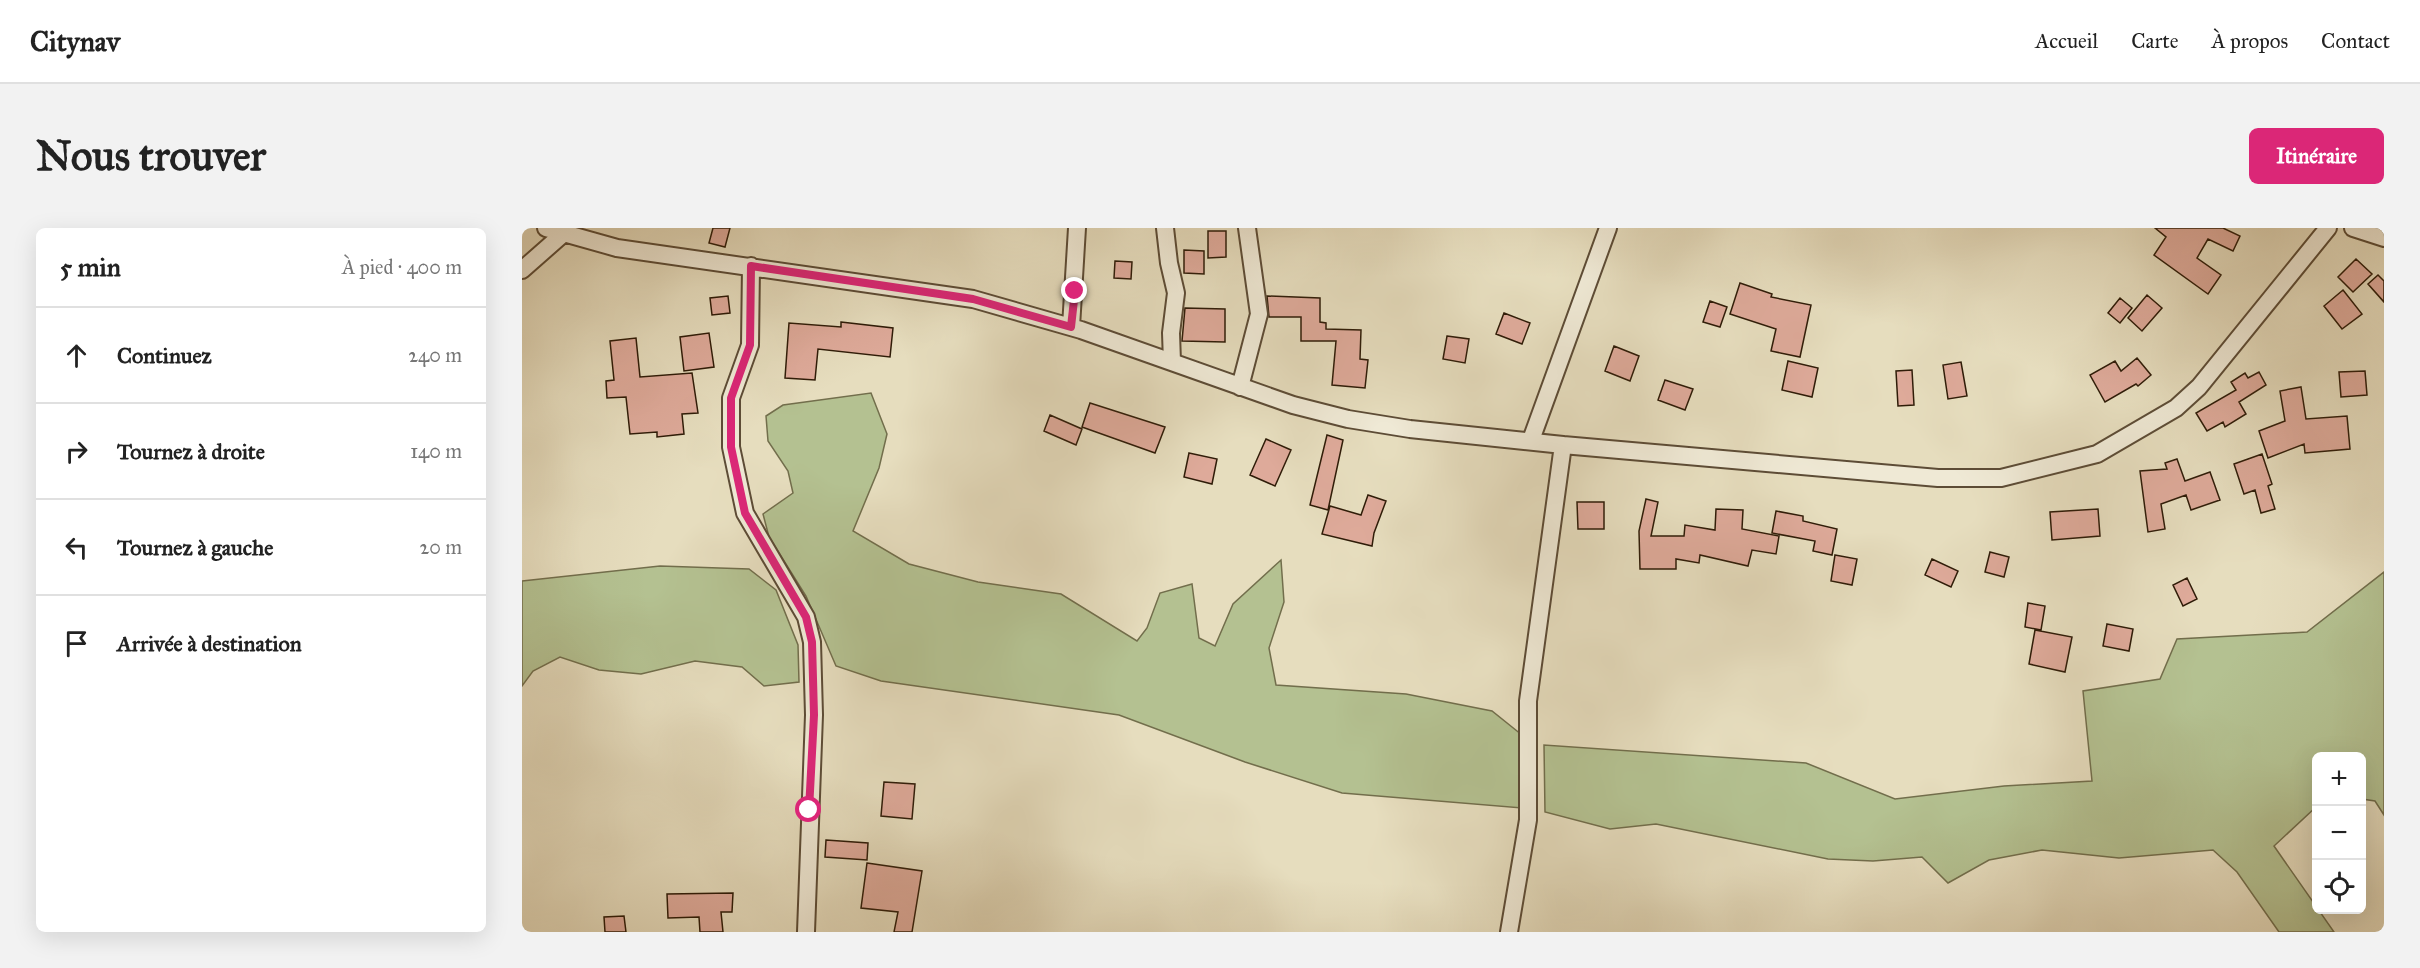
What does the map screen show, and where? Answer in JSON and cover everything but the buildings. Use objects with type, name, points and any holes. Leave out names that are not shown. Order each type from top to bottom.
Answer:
[{"type":"street","points":[[546,228],[617,248],[973,299],[1071,327],[1293,405],[1348,419],[1410,429],[1563,445],[1938,478],[2001,478],[2097,454],[2176,408],[2199,387],[2328,228]]},
{"type":"street","points":[[1071,327],[1077,228]]},
{"type":"street","points":[[1166,228],[1176,292],[1171,333],[1172,362]]},
{"type":"street","points":[[1240,387],[1259,314],[1247,228]]},
{"type":"street","points":[[1531,440],[1608,228]]},
{"type":"street","points":[[2353,228],[2384,238]]},
{"type":"street","points":[[522,270],[564,233]]},
{"type":"street","points":[[751,266],[750,345],[731,398],[731,447],[745,513],[806,617],[812,642],[814,715],[806,932]]},
{"type":"street","points":[[1509,932],[1528,820],[1528,701],[1563,445]]},
{"type":"green space","points":[[871,393],[887,434],[879,468],[853,531],[909,564],[978,582],[1061,594],[1137,641],[1147,628],[1160,593],[1192,584],[1199,638],[1215,646],[1233,604],[1281,560],[1284,602],[1269,648],[1276,685],[1406,694],[1492,711],[1522,735],[1522,808],[1342,793],[1245,762],[1119,715],[881,681],[836,666],[806,596],[769,537],[763,514],[793,493],[788,471],[768,441],[766,416],[783,405]]},
{"type":"green space","points":[[660,566],[749,569],[776,590],[798,645],[799,682],[764,686],[742,667],[695,661],[641,674],[599,670],[560,657],[533,671],[522,686],[522,581]]},
{"type":"green space","points":[[2384,572],[2384,815],[2375,801],[2366,800],[2366,752],[2312,752],[2312,811],[2274,846],[2312,900],[2312,914],[2321,914],[2334,932],[2279,932],[2237,872],[2213,850],[2119,858],[2042,850],[1989,860],[1948,883],[1922,857],[1873,861],[1828,859],[1656,824],[1610,829],[1545,812],[1544,745],[1806,763],[1895,799],[2004,786],[2092,781],[2083,691],[2160,679],[2177,639],[2307,632]]},
{"type":"route","points":[[809,810],[814,715],[812,642],[806,617],[790,594],[745,513],[731,447],[731,398],[750,345],[751,266],[973,299],[1071,327],[1075,291]]}]
